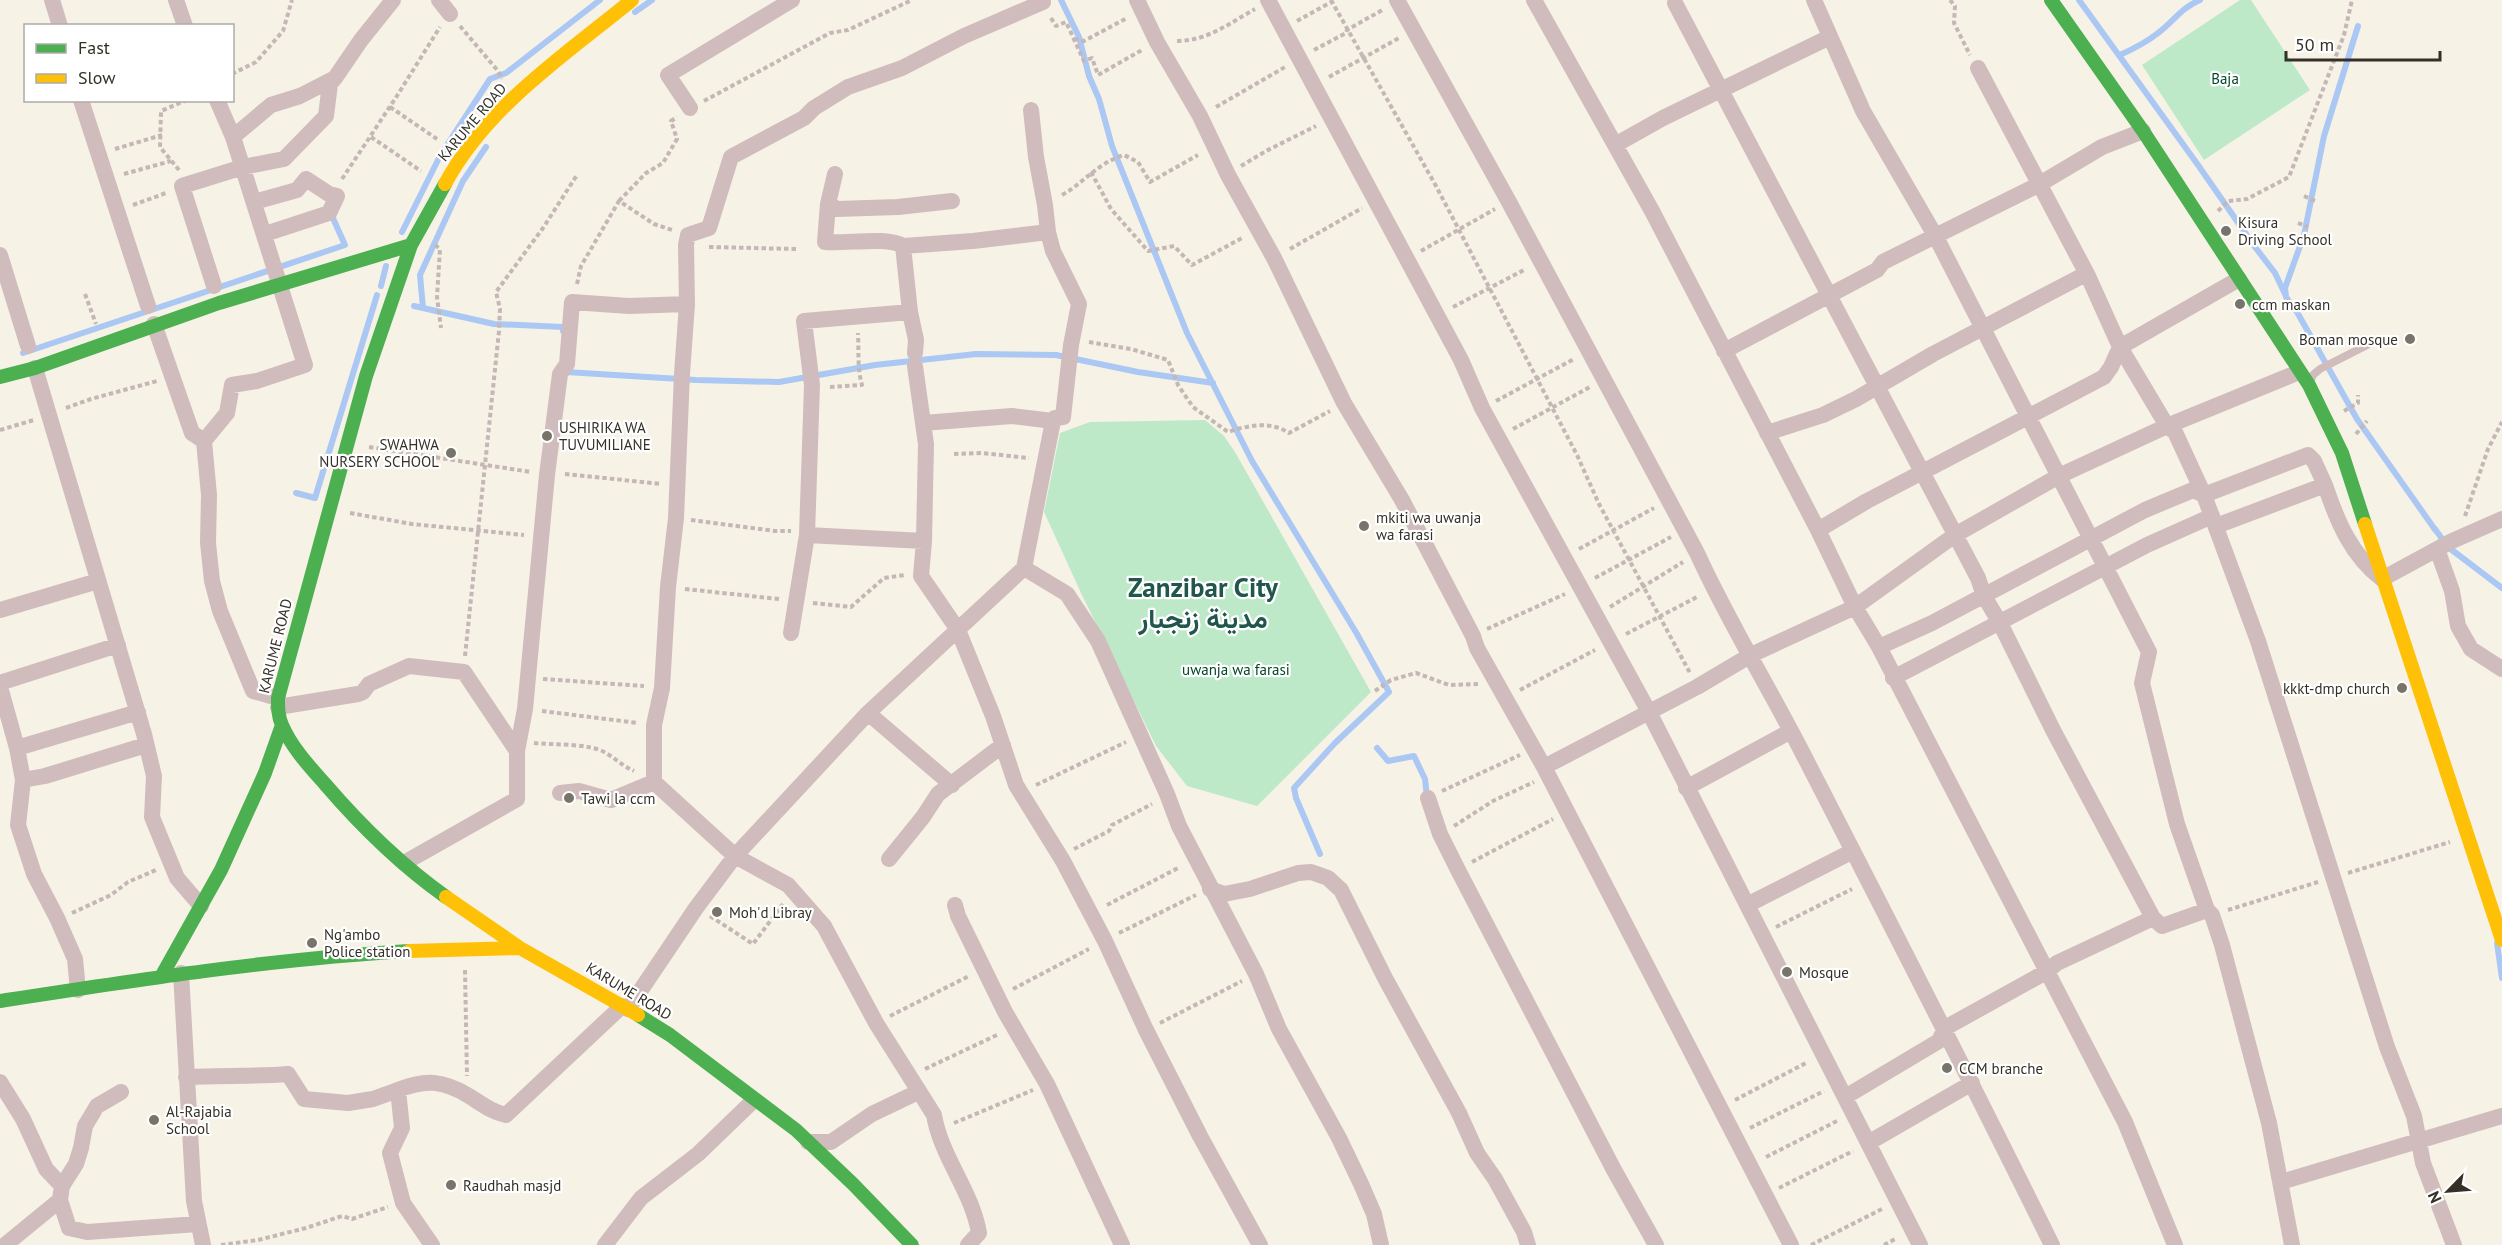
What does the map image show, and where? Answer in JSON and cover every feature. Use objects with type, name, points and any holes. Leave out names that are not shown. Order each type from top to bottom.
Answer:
[{"type":"street","points":[[51,0],[59,24]]},
{"type":"street","points":[[176,0],[183,24]]},
{"type":"street","points":[[214,286],[182,186],[243,167],[284,159],[326,116],[330,84],[360,40],[393,0]]},
{"type":"street","points":[[439,0],[450,14]]},
{"type":"street","name":"KARUME ROAD","points":[[632,0],[504,105],[452,170],[411,245],[366,376],[328,509],[278,702],[282,725],[298,753],[355,819],[421,879],[520,948],[670,1035],[796,1131],[853,1184],[912,1245]]},
{"type":"street","points":[[690,108],[668,75],[792,0]]},
{"type":"street","points":[[1534,0],[1652,211],[1818,530],[1855,607],[1879,647],[1893,678],[2125,1122],[2175,1245]]},
{"type":"street","points":[[1814,0],[1863,111],[1936,237],[2149,652],[2142,683],[2177,824],[2225,956],[2270,1123],[2292,1245]]},
{"type":"street","points":[[2051,0],[2143,131],[2304,378],[2342,453],[2502,940]]},
{"type":"street","points":[[1268,1],[1461,360],[1482,408],[1649,712],[1920,1245]]},
{"type":"street","points":[[1397,1],[1509,202],[1697,554],[1713,589],[1751,655],[1945,1028],[2052,1245]]},
{"type":"street","points":[[968,1245],[980,1233],[976,1212],[936,1131],[934,1115],[876,1023],[827,931],[788,885],[735,856],[654,782],[654,725],[662,688],[668,587],[676,518],[681,374],[687,304],[686,245],[688,235],[709,228],[731,157],[804,118],[814,108],[848,87],[902,68],[964,36],[1043,2]]},
{"type":"street","points":[[1676,3],[1830,293],[1876,387],[1978,578],[1984,596],[2001,623],[2053,730],[2153,918],[2162,926],[2207,910]]},
{"type":"street","points":[[1139,4],[1157,42],[1200,116],[1228,174],[1274,258],[1344,403],[1402,500],[1473,636],[1477,648],[1534,748],[1791,1245]]},
{"type":"street","points":[[1615,145],[1663,118],[1830,37]]},
{"type":"street","points":[[1978,68],[2088,276],[2120,347],[2168,426],[2175,432],[2204,495],[2258,641],[2387,1047],[2414,1116],[2423,1163],[2454,1245]]},
{"type":"street","points":[[233,137],[271,105],[300,96],[335,78]]},
{"type":"street","points":[[82,102],[148,306]]},
{"type":"street","points":[[218,102],[243,167],[278,273],[291,327],[305,365],[257,381],[232,385],[227,413],[204,441],[209,495],[208,543],[211,573],[220,610],[253,691],[278,702],[358,694],[363,692],[369,684],[409,666],[464,672],[518,747]]},
{"type":"street","points":[[186,1077],[229,1075],[251,1077],[288,1074],[304,1098],[348,1103],[373,1099],[418,1082],[436,1082],[468,1095],[491,1111],[506,1115],[625,1007],[735,856],[868,713],[1024,568],[1053,421],[1055,418],[1062,417],[1067,369],[1079,304],[1053,251],[1048,232],[1036,156],[1032,110]]},
{"type":"street","points":[[1724,351],[1876,270],[1882,262],[2038,185],[2102,147],[2143,131]]},
{"type":"street","points":[[835,174],[828,204],[825,242],[843,244],[888,241],[903,246],[1048,232]]},
{"type":"street","points":[[254,202],[297,190],[306,179],[329,194],[337,196],[329,213],[265,234]]},
{"type":"street","points":[[828,204],[837,209],[898,207],[952,201]]},
{"type":"street","points":[[0,377],[35,368],[154,324],[278,273],[411,245]]},
{"type":"street","points":[[903,246],[910,312],[916,340],[915,359],[926,444],[921,576],[957,630],[981,685],[1016,785],[1060,856],[1146,1030],[1260,1245]]},
{"type":"street","points":[[0,255],[28,346]]},
{"type":"street","points":[[1767,433],[1823,415],[1982,328],[2080,277],[2088,276]]},
{"type":"street","points":[[1818,530],[1921,472],[2104,377],[2120,347],[2240,279]]},
{"type":"street","points":[[404,863],[517,799],[518,747],[525,709],[547,475],[572,303],[629,306],[687,304]]},
{"type":"street","points":[[791,633],[807,533],[811,378],[804,321],[910,312]]},
{"type":"street","points":[[154,324],[192,433],[204,441]]},
{"type":"street","points":[[35,368],[138,712],[154,776],[152,817],[177,878],[201,906]]},
{"type":"street","points":[[1546,771],[1751,655],[1855,607],[1955,535],[2059,476],[2168,426],[2304,378]]},
{"type":"street","points":[[923,423],[1012,416],[1053,421]]},
{"type":"street","points":[[1879,647],[1984,596],[2145,510],[2193,490],[2204,495],[2308,455],[2314,461],[2347,540],[2365,566],[2382,579]]},
{"type":"street","points":[[1893,678],[2147,545],[2325,485]]},
{"type":"street","points":[[2382,579],[2447,544],[2502,519]]},
{"type":"street","points":[[807,533],[924,542]]},
{"type":"street","points":[[2447,544],[2458,626],[2471,649],[2502,669]]},
{"type":"street","points":[[1024,568],[1067,594],[1098,641],[1195,860],[1256,974],[1279,1029],[1339,1138],[1361,1184],[1374,1214],[1381,1245]]},
{"type":"street","points":[[0,610],[99,581]]},
{"type":"street","points":[[0,683],[118,645]]},
{"type":"street","points":[[0,687],[17,748],[23,780],[18,825],[34,874],[75,959],[78,990]]},
{"type":"street","points":[[17,748],[138,712]]},
{"type":"street","points":[[868,713],[952,785]]},
{"type":"street","points":[[161,977],[221,870],[265,773],[282,725]]},
{"type":"street","points":[[1686,788],[1791,731]]},
{"type":"street","points":[[23,780],[68,770],[146,745]]},
{"type":"street","points":[[889,859],[923,817],[938,794],[1003,745]]},
{"type":"street","points":[[560,793],[579,791],[611,800],[654,782]]},
{"type":"street","points":[[1428,798],[1440,834],[1458,870],[1524,993],[1614,1170],[1656,1245]]},
{"type":"street","points":[[1747,905],[1853,851]]},
{"type":"street","points":[[1210,889],[1224,894],[1250,889],[1298,873],[1311,872],[1328,878],[1341,890],[1385,978],[1459,1113],[1467,1133],[1520,1223],[1528,1245]]},
{"type":"street","points":[[955,905],[958,916],[1005,1012],[1047,1084],[1122,1245]]},
{"type":"street","points":[[1841,1091],[1939,1041],[1945,1028],[2046,972],[2057,963],[2153,918]]},
{"type":"street","points":[[0,1001],[181,973],[341,955],[520,948]]},
{"type":"street","points":[[181,973],[194,1201],[203,1245]]},
{"type":"street","points":[[0,1082],[23,1119],[46,1169],[61,1193],[69,1228],[77,1238],[107,1231],[198,1224]]},
{"type":"street","points":[[1868,1143],[1972,1083]]},
{"type":"street","points":[[398,1090],[402,1128],[390,1153],[403,1203],[432,1245]]},
{"type":"street","points":[[5,1245],[61,1193],[76,1164],[85,1126],[97,1106],[121,1092]]},
{"type":"street","points":[[808,1142],[831,1142],[872,1114],[918,1092]]},
{"type":"street","points":[[605,1245],[641,1198],[698,1154],[753,1100]]},
{"type":"street","points":[[2281,1182],[2502,1116]]},
{"type":"lane","points":[[2304,378],[2313,375],[2332,362],[2366,348],[2377,340]]},
{"type":"path","points":[[234,73],[256,62],[283,31],[292,0]]},
{"type":"path","points":[[572,303],[581,266],[619,201],[646,173],[663,163],[677,139],[671,121],[690,108],[822,37],[848,30],[912,0]]},
{"type":"path","points":[[1950,0],[1955,6],[1954,23],[1978,68]]},
{"type":"path","points":[[2222,206],[2228,201],[2247,200],[2289,177],[2344,35],[2352,0]]},
{"type":"path","points":[[1043,2],[1056,26],[1066,22],[1084,60],[1092,58],[1098,75],[1157,42],[1190,41],[1215,32],[1268,1]]},
{"type":"path","points":[[1283,28],[1332,1],[1436,186],[1697,687]]},
{"type":"path","points":[[1200,116],[1332,42],[1347,30],[1397,1]]},
{"type":"path","points":[[1074,38],[1081,41],[1133,15],[1139,4]]},
{"type":"path","points":[[337,196],[335,188],[371,137],[429,43],[450,14],[498,71],[501,79]]},
{"type":"path","points":[[1313,86],[1414,31]]},
{"type":"path","points":[[118,210],[182,186],[179,170],[160,147],[161,111],[182,102]]},
{"type":"path","points":[[390,107],[437,140]]},
{"type":"path","points":[[1228,174],[1266,151],[1318,125],[1330,116]]},
{"type":"path","points":[[100,154],[162,135]]},
{"type":"path","points":[[371,137],[421,171]]},
{"type":"path","points":[[1045,204],[1072,190],[1090,172],[1112,159],[1124,155],[1138,162],[1150,182],[1215,145]]},
{"type":"path","points":[[108,178],[171,161]]},
{"type":"path","points":[[1090,172],[1111,209],[1148,251],[1174,246],[1192,265],[1258,230]]},
{"type":"path","points":[[464,672],[499,331],[500,309],[496,291],[543,228],[577,175]]},
{"type":"path","points":[[2304,196],[2315,201]]},
{"type":"path","points":[[1274,258],[1376,200]]},
{"type":"path","points":[[619,201],[654,224],[688,235],[710,248],[796,249]]},
{"type":"path","points":[[1407,259],[1509,202]]},
{"type":"path","points":[[2298,223],[2308,227]]},
{"type":"path","points":[[440,249],[437,297],[441,328]]},
{"type":"path","points":[[1437,316],[1540,261]]},
{"type":"path","points":[[85,294],[96,324],[103,322]]},
{"type":"path","points":[[811,378],[827,387],[862,386],[858,361],[860,354],[857,318]]},
{"type":"path","points":[[1071,345],[1077,342],[1089,342],[1131,349],[1168,360],[1178,385],[1193,407],[1228,432],[1245,426],[1278,426],[1289,433],[1344,403]]},
{"type":"path","points":[[1482,408],[1538,380],[1589,350]]},
{"type":"path","points":[[0,430],[91,399],[172,377]]},
{"type":"path","points":[[1499,437],[1605,380]]},
{"type":"path","points":[[2345,410],[2358,403],[2358,396]]},
{"type":"path","points":[[2447,544],[2502,422]]},
{"type":"path","points":[[2358,433],[2366,423]]},
{"type":"path","points":[[348,443],[547,475],[555,473],[677,485]]},
{"type":"path","points":[[954,454],[981,453],[1044,460]]},
{"type":"path","points":[[1565,557],[1668,501]]},
{"type":"path","points":[[328,509],[412,524],[541,537]]},
{"type":"path","points":[[676,518],[807,533]]},
{"type":"path","points":[[1473,636],[1581,586],[1629,558],[1683,531]]},
{"type":"path","points":[[1597,614],[1646,587],[1697,554]]},
{"type":"path","points":[[1375,691],[1391,680],[1416,673],[1449,685],[1497,684]]},
{"type":"path","points":[[527,678],[662,688]]},
{"type":"path","points":[[525,709],[654,725]]},
{"type":"path","points":[[1022,792],[1140,735]]},
{"type":"path","points":[[518,747],[584,747],[605,752],[625,767],[647,776],[654,782]]},
{"type":"path","points":[[1428,798],[1534,748]]},
{"type":"path","points":[[1440,834],[1493,801],[1515,793],[1546,771]]},
{"type":"path","points":[[1060,856],[1108,831],[1112,825],[1167,794]]},
{"type":"path","points":[[1458,870],[1566,811]]},
{"type":"path","points":[[1090,914],[1195,860]]},
{"type":"path","points":[[57,918],[111,896],[128,882],[170,862]]},
{"type":"path","points":[[1762,934],[1868,881]]},
{"type":"path","points":[[696,908],[753,944],[793,892]]},
{"type":"path","points":[[460,949],[467,976],[465,996],[468,1095]]},
{"type":"path","points":[[876,1023],[984,968]]},
{"type":"path","points":[[1146,1030],[1256,974]]},
{"type":"path","points":[[908,1077],[1014,1027]]},
{"type":"path","points":[[1718,1107],[1822,1055]]},
{"type":"path","points":[[936,1131],[1047,1084]]},
{"type":"path","points":[[1736,1135],[1841,1091]]},
{"type":"path","points":[[1749,1166],[1853,1113]]},
{"type":"path","points":[[1765,1195],[1868,1143]]},
{"type":"path","points":[[1810,1245],[1897,1201]]},
{"type":"path","points":[[221,1245],[258,1240],[342,1216],[352,1219],[403,1203]]},
{"type":"green space","name":"Baja","points":[[2240,0],[2251,0],[2310,90],[2204,160],[2142,65]]},
{"type":"green space","name":"uwanja wa farasi","points":[[1205,420],[1224,436],[1235,452],[1371,692],[1257,806],[1187,786],[1156,746],[1044,512],[1060,433],[1090,422]]},
{"type":"waterway","points":[[402,232],[440,156],[490,79],[506,73],[600,0]]},
{"type":"waterway","points":[[635,12],[652,0]]},
{"type":"waterway","points":[[1061,0],[1079,37],[1112,146],[1187,333],[1252,461],[1357,634],[1389,692],[1335,743],[1294,788],[1296,798],[1320,854]]},
{"type":"waterway","points":[[2079,0],[2275,273],[2285,294]]},
{"type":"waterway","points":[[2120,55],[2149,39],[2193,3],[2200,0]]},
{"type":"waterway","points":[[2358,26],[2324,136],[2304,235],[2285,288],[2286,297],[2297,312],[2357,419],[2436,531]]},
{"type":"waterway","points":[[423,308],[420,275],[463,181],[486,147]]},
{"type":"waterway","points":[[23,353],[345,245],[332,216]]},
{"type":"waterway","points":[[381,286],[386,266]]},
{"type":"waterway","points":[[296,493],[315,498],[377,295]]},
{"type":"waterway","points":[[414,306],[494,324],[563,327],[563,331]]},
{"type":"waterway","points":[[566,372],[696,380],[779,382],[875,365],[976,354],[1056,355],[1138,372],[1213,383]]},
{"type":"waterway","points":[[2435,529],[2448,547],[2502,588]]},
{"type":"waterway","points":[[1377,748],[1388,761],[1414,756],[1425,779],[1427,797]]},
{"type":"waterway","points":[[2497,943],[2502,978]]},
{"type":"traffic: fast","points":[[2051,0],[2143,131],[2309,385],[2342,453],[2365,524]]},
{"type":"traffic: fast","points":[[445,184],[411,245],[366,376],[278,698],[282,725],[307,763],[382,844],[446,897]]},
{"type":"traffic: fast","points":[[0,377],[35,368],[219,303],[411,245]]},
{"type":"traffic: fast","points":[[161,977],[221,870],[265,773],[282,725]]},
{"type":"traffic: fast","points":[[0,1001],[255,965],[409,951]]},
{"type":"traffic: fast","points":[[638,1015],[670,1035],[796,1130],[912,1245]]},
{"type":"traffic: slow","points":[[445,184],[462,156],[505,106],[554,62],[632,0]]},
{"type":"traffic: slow","points":[[2365,524],[2502,940]]},
{"type":"traffic: slow","points":[[446,897],[520,948],[638,1015]]},
{"type":"traffic: slow","points":[[409,951],[520,948]]},
{"type":"place","name":"Kisura Driving School","points":[[2226,231]]},
{"type":"place","name":"ccm maskan","points":[[2240,304]]},
{"type":"place","name":"Boman mosque","points":[[2410,339]]},
{"type":"place","name":"USHIRIKA WA TUVUMILIANE","points":[[547,436]]},
{"type":"place","name":"SWAHWA NURSERY SCHOOL","points":[[451,453]]},
{"type":"place","name":"mkiti wa uwanja wa farasi","points":[[1364,526]]},
{"type":"place","name":"kkkt-dmp church","points":[[2402,688]]},
{"type":"place","name":"Tawi la ccm","points":[[569,798]]},
{"type":"place","name":"Moh'd Libray","points":[[717,912]]},
{"type":"place","name":"Ng'ambo Police station","points":[[312,943]]},
{"type":"place","name":"Mosque","points":[[1787,972]]},
{"type":"place","name":"CCM branche","points":[[1947,1068]]},
{"type":"place","name":"Al-Rajabia School","points":[[154,1120]]},
{"type":"place","name":"Raudhah masjd","points":[[451,1185]]},
{"type":"district","name":"Zanzibar City مدينة زنجبار","points":[[1203,602]]}]
